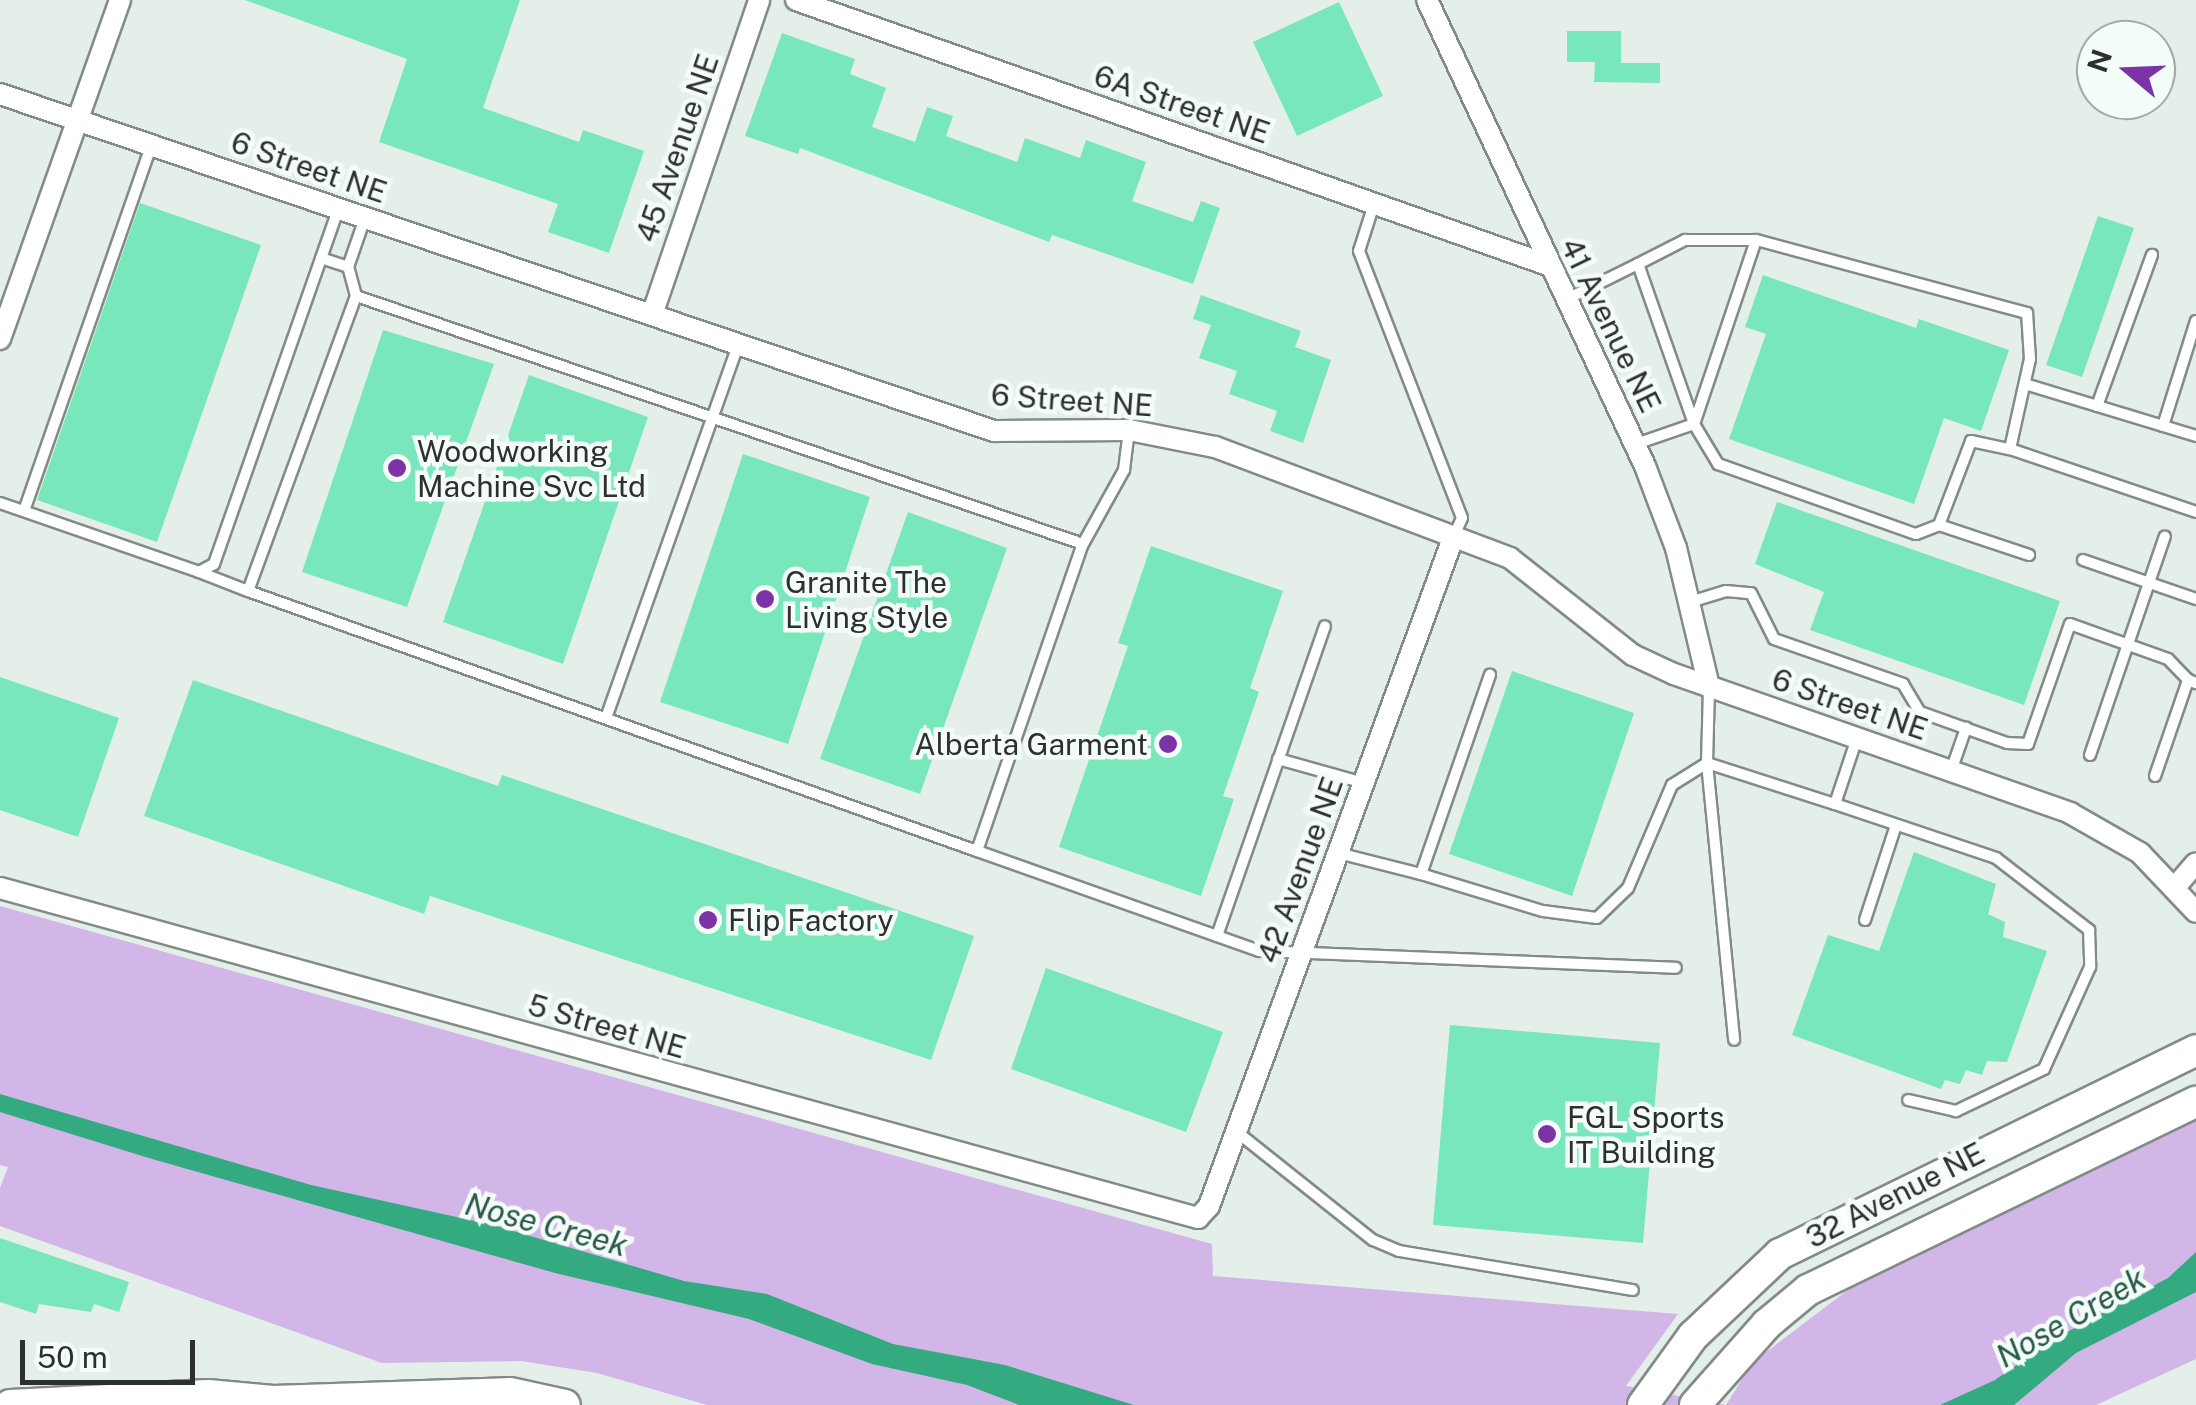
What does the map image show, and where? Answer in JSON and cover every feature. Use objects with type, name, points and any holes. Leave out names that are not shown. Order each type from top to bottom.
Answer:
[{"type":"main road","points":[[2187,1053],[2196,1031]]},
{"type":"main road","name":"32 Avenue NE","points":[[1643,1405],[1693,1336],[1780,1254],[2187,1053]]},
{"type":"main road","name":"32 Avenue NE","points":[[1695,1405],[1767,1324],[1808,1290],[2196,1102]]},
{"type":"main road","points":[[10,1405],[208,1395],[270,1403],[510,1394],[564,1405]]},
{"type":"street","points":[[0,339],[120,0]]},
{"type":"street","name":"45 Avenue NE","points":[[652,316],[759,0]]},
{"type":"street","name":"6A Street NE","points":[[796,0],[1548,265]]},
{"type":"street","name":"41 Avenue NE","points":[[1427,0],[1635,444],[1690,602],[1709,687]]},
{"type":"street","name":"6 Street NE","points":[[0,94],[994,430],[1047,436],[1129,430],[1215,447],[1510,558],[1632,655],[1709,687],[2104,829],[2176,886],[2196,912]]},
{"type":"street","name":"42 Avenue NE","points":[[1198,1218],[1210,1206],[1453,538]]},
{"type":"street","points":[[2176,886],[2196,863]]},
{"type":"street","name":"5 Street NE","points":[[0,888],[1198,1218]]},
{"type":"lane","points":[[24,511],[152,146]]},
{"type":"lane","points":[[1374,204],[1359,252],[1462,518],[1453,538]]},
{"type":"lane","points":[[199,572],[214,564],[338,209]]},
{"type":"lane","points":[[248,591],[356,296],[348,267],[366,218]]},
{"type":"lane","points":[[1565,300],[1685,240],[1756,240],[2027,313],[2025,384],[2010,449]]},
{"type":"lane","points":[[1694,424],[1756,240]]},
{"type":"lane","points":[[2097,406],[2152,255]]},
{"type":"lane","points":[[321,258],[348,267]]},
{"type":"lane","points":[[1638,264],[1694,424],[1718,464],[1916,534],[1940,524],[2029,554]]},
{"type":"lane","points":[[356,296],[1083,544]]},
{"type":"lane","points":[[2162,426],[2196,321]]},
{"type":"lane","points":[[606,718],[738,345]]},
{"type":"lane","points":[[2025,384],[2196,436]]},
{"type":"lane","points":[[1635,444],[1694,424]]},
{"type":"lane","points":[[977,850],[1083,544],[1124,470],[1129,430]]},
{"type":"lane","points":[[1940,524],[1971,441],[2010,449],[2196,512]]},
{"type":"lane","points":[[0,503],[1259,951],[1676,968]]},
{"type":"lane","points":[[2090,755],[2165,536]]},
{"type":"lane","points":[[2084,560],[2196,599]]},
{"type":"lane","points":[[1690,602],[1726,592],[1750,593],[1774,639],[1903,684],[1920,712],[2028,744],[2070,624],[2168,659],[2192,681],[2155,776]]},
{"type":"lane","points":[[1216,936],[1324,626]]},
{"type":"lane","points":[[1421,874],[1490,675]]},
{"type":"lane","points":[[1709,687],[1707,763],[1734,1040]]},
{"type":"lane","points":[[1951,771],[1966,728]]},
{"type":"lane","points":[[1836,804],[1857,738]]},
{"type":"lane","points":[[1278,759],[1364,784]]},
{"type":"lane","points":[[1338,854],[1543,911],[1597,918],[1628,888],[1672,785],[1707,763],[1996,858],[2052,895],[2088,930],[2090,967],[2044,1069],[1956,1111],[1908,1100]]},
{"type":"lane","points":[[1865,920],[1896,825]]},
{"type":"lane","points":[[1236,1131],[1386,1246],[1633,1290]]},
{"type":"shaded area","points":[[0,906],[1212,1244],[1213,1276],[1678,1314],[1626,1386],[1726,1405],[707,1405],[597,1373],[521,1361],[382,1363],[0,1226],[0,1188],[8,1167],[0,1165]]},
{"type":"shaded area","points":[[0,1094],[311,1185],[493,1225],[684,1281],[767,1294],[893,1344],[1005,1365],[1134,1405],[1019,1405],[967,1385],[872,1364],[749,1319],[555,1273],[152,1159],[0,1112]]},
{"type":"shaded area","points":[[2196,1118],[2196,1359],[2096,1405],[1726,1405],[1753,1362],[1849,1289]]},
{"type":"shaded area","points":[[2196,1252],[2196,1292],[2076,1353],[2014,1405],[1940,1405],[1995,1380],[2052,1340],[2168,1278]]},
{"type":"building","points":[[245,0],[520,0],[483,108],[579,142],[583,130],[644,151],[609,253],[548,232],[558,204],[379,142],[407,59]]},
{"type":"building","points":[[1339,2],[1383,96],[1297,136],[1253,42]]},
{"type":"building","points":[[1567,31],[1621,31],[1621,63],[1660,63],[1660,83],[1594,82],[1595,62],[1567,62]]},
{"type":"building","points":[[782,33],[855,59],[850,74],[886,88],[872,127],[915,142],[927,107],[953,116],[946,136],[1017,162],[1025,138],[1080,158],[1086,140],[1146,162],[1132,201],[1193,222],[1201,201],[1220,208],[1193,284],[1052,235],[1049,242],[800,148],[798,154],[745,136]]},
{"type":"building","points":[[140,203],[261,245],[157,542],[37,500]]},
{"type":"building","points":[[2098,216],[2134,228],[2082,377],[2046,365]]},
{"type":"building","points":[[1763,275],[1916,328],[1919,319],[2009,350],[1981,431],[1944,418],[1914,504],[1729,439],[1766,334],[1745,327]]},
{"type":"building","points":[[1201,295],[1301,331],[1295,347],[1331,360],[1303,443],[1270,431],[1277,411],[1229,394],[1237,371],[1199,358],[1211,325],[1193,319]]},
{"type":"building","name":"Woodworking Machine Svc Ltd","points":[[383,330],[494,364],[407,607],[302,572]]},
{"type":"building","points":[[529,375],[648,417],[563,664],[443,622]]},
{"type":"building","name":"Granite The Living Style","points":[[743,454],[870,497],[788,744],[660,702]]},
{"type":"building","points":[[1777,502],[2060,601],[2024,705],[1810,630],[1824,592],[1755,564]]},
{"type":"building","points":[[908,512],[1007,548],[920,794],[820,759]]},
{"type":"building","name":"Alberta Garment","points":[[1151,546],[1283,591],[1250,688],[1259,692],[1223,796],[1234,799],[1201,896],[1059,847],[1128,646],[1118,643]]},
{"type":"building","points":[[1512,671],[1634,713],[1572,896],[1449,854]]},
{"type":"building","points":[[0,677],[119,718],[78,837],[0,810]]},
{"type":"building","points":[[193,680],[498,786],[502,775],[974,936],[931,1060],[430,896],[424,914],[144,816]]},
{"type":"building","points":[[1914,852],[1996,884],[1988,914],[2005,922],[2003,937],[2047,951],[2007,1062],[1987,1061],[1982,1075],[1966,1070],[1960,1084],[1945,1080],[1941,1089],[1792,1035],[1828,935],[1879,951]]},
{"type":"building","points":[[1046,968],[1223,1032],[1186,1132],[1011,1069]]},
{"type":"building","name":"FGL Sports IT Building","points":[[1450,1025],[1660,1043],[1643,1243],[1433,1225]]},
{"type":"building","points":[[0,1238],[129,1282],[119,1312],[94,1304],[91,1312],[39,1304],[36,1314],[0,1302]]},
{"type":"place","name":"Woodworking Machine Svc Ltd","points":[[397,468]]},
{"type":"place","name":"Granite The Living Style","points":[[765,599]]},
{"type":"place","name":"Alberta Garment","points":[[1168,744]]},
{"type":"place","name":"Flip Factory","points":[[708,920]]},
{"type":"place","name":"FGL Sports IT Building","points":[[1547,1134]]},
{"type":"water label","name":"Nose Creek","points":[[546,1225]]},
{"type":"water label","name":"Nose Creek","points":[[2071,1318]]}]
